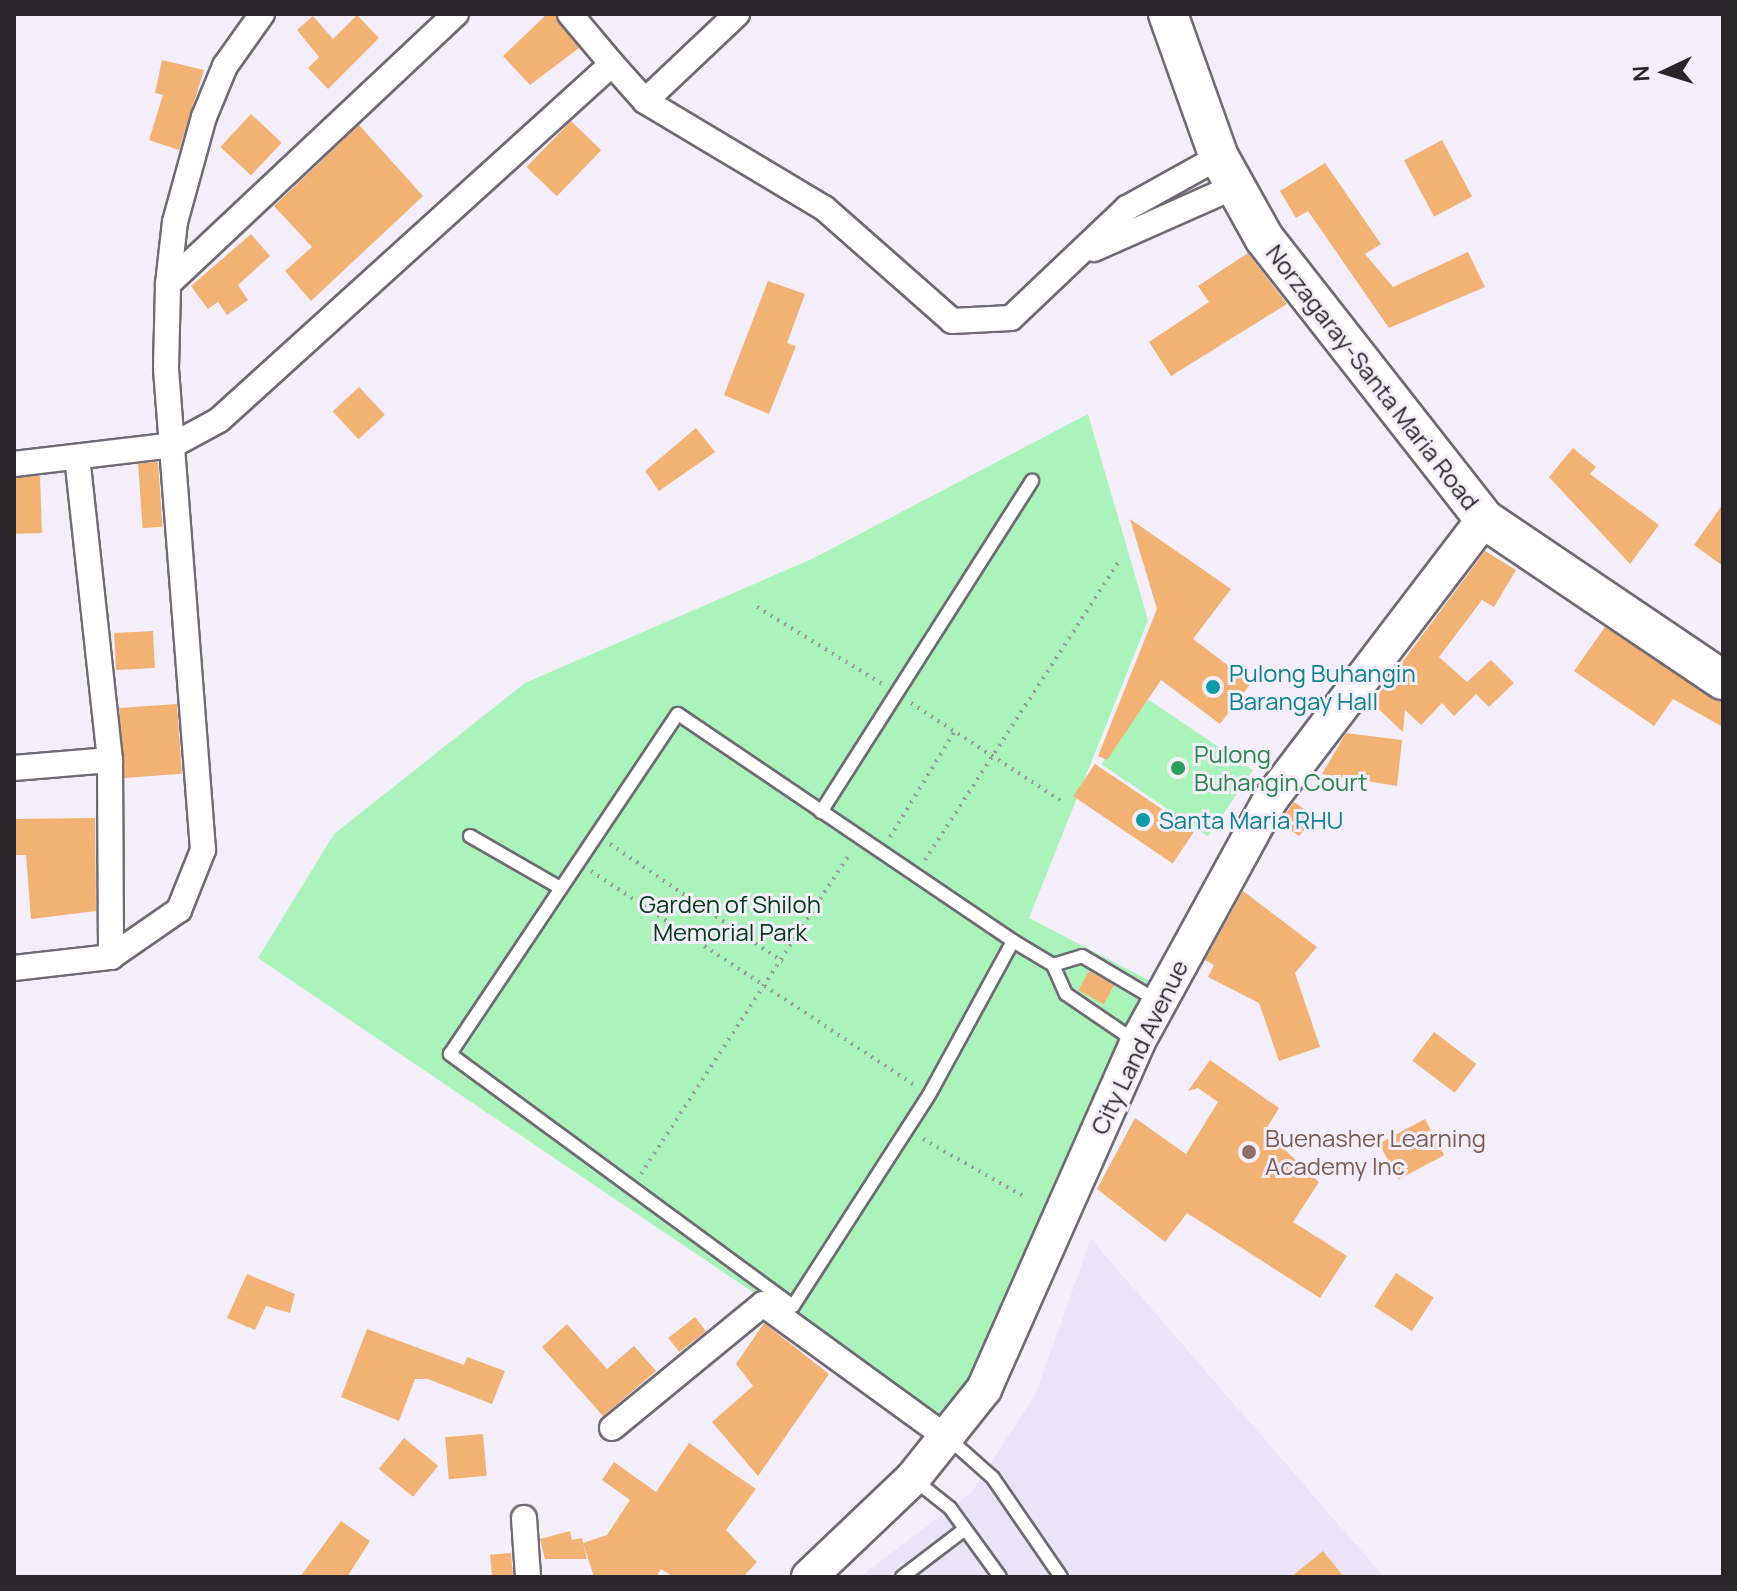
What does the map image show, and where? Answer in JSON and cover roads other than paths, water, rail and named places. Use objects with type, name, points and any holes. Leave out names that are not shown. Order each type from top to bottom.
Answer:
[{"type":"main road","name":"Norzagaray-Santa Maria Road","points":[[1168,14],[1228,171],[1264,238],[1484,519],[1723,680]]},
{"type":"street","points":[[14,968],[111,957],[179,910],[203,850],[173,445],[168,284],[175,222],[204,117],[225,66],[262,14]]},
{"type":"street","points":[[168,284],[456,14]]},
{"type":"street","points":[[570,14],[645,101],[824,208],[952,321],[1011,318],[1088,252],[1127,208],[1228,171]]},
{"type":"street","points":[[645,101],[737,14]]},
{"type":"street","points":[[14,464],[173,445],[219,420],[612,64]]},
{"type":"street","points":[[1088,252],[1228,171]]},
{"type":"street","points":[[77,458],[110,760],[111,957]]},
{"type":"street","name":"City Land Avenue","points":[[809,1577],[913,1478],[984,1389],[1137,1043],[1270,800],[1484,519]]},
{"type":"street","points":[[14,768],[110,760]]},
{"type":"street","points":[[612,1428],[763,1304],[945,1436]]},
{"type":"street","points":[[524,1518],[528,1577]]},
{"type":"lane","points":[[821,812],[1032,481]]},
{"type":"lane","points":[[1013,941],[929,1095],[793,1306],[450,1054],[557,886],[678,714],[859,839],[1053,965],[1066,994],[1137,1043]]},
{"type":"lane","points":[[470,836],[557,886]]},
{"type":"lane","points":[[1053,965],[1082,956],[1158,1001]]},
{"type":"lane","points":[[945,1436],[993,1478],[1061,1577]]},
{"type":"lane","points":[[913,1478],[965,1529],[1000,1577]]},
{"type":"lane","points":[[902,1577],[965,1529]]},
{"type":"place","name":"Pulong Buhangin Barangay Hall","points":[[1213,687]]},
{"type":"place","name":"Pulong Buhangin Court","points":[[1178,768]]},
{"type":"place","name":"Santa Maria RHU","points":[[1143,820]]},
{"type":"place","name":"Buenasher Learning Academy Inc","points":[[1249,1152]]},
{"type":"park label","name":"Garden of Shiloh Memorial Park","points":[[730,918]]}]
